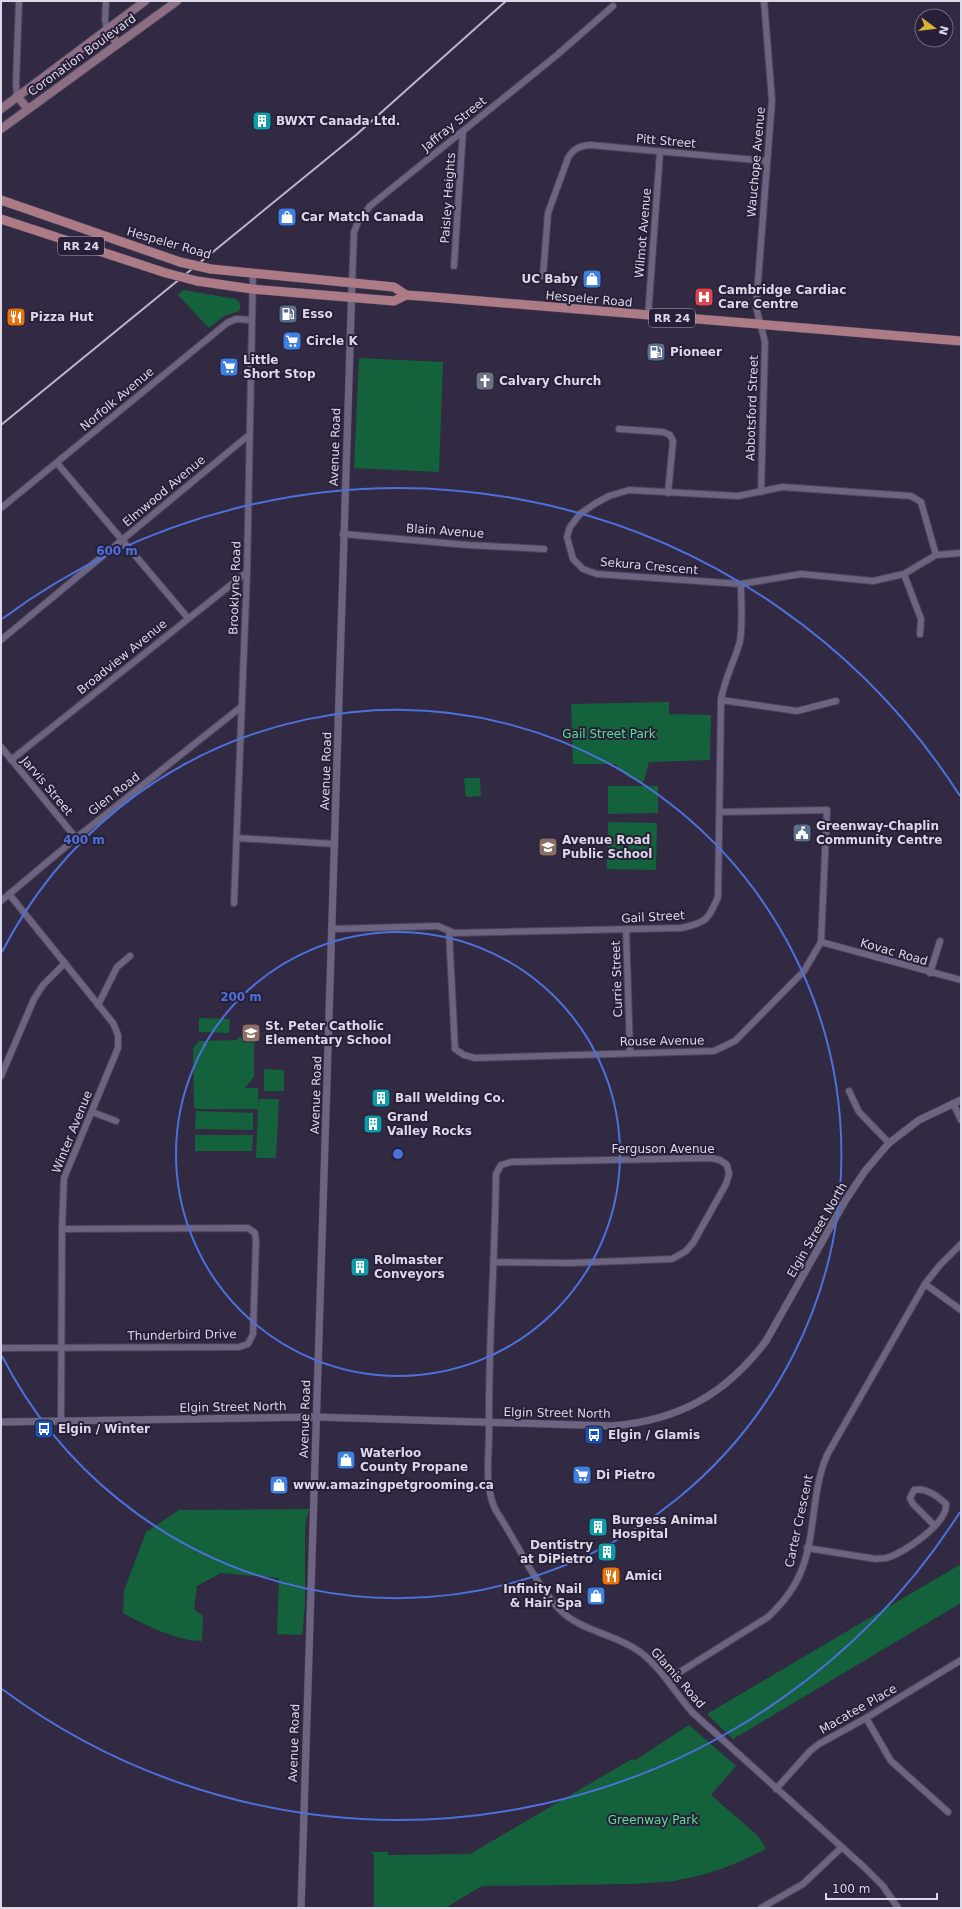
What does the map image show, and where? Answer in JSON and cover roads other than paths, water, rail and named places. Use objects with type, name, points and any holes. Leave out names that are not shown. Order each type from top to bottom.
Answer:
[{"type":"main road","name":"Coronation Boulevard","points":[[1,109],[145,1]]},
{"type":"main road","name":"Coronation Boulevard","points":[[1,129],[177,1]]},
{"type":"main road","points":[[107,30],[118,44]]},
{"type":"main road","points":[[17,96],[28,109]]},
{"type":"main road","name":"Hespeler Road","points":[[1,200],[180,262],[211,268],[253,274],[394,287],[406,295],[961,341]]},
{"type":"main road","name":"Hespeler Road","points":[[1,219],[166,273],[197,281],[252,289],[394,301],[406,295]]},
{"type":"street","points":[[17,96],[16,83],[19,1]]},
{"type":"street","points":[[106,1],[105,20],[107,30]]},
{"type":"street","name":"Wauchope Avenue","points":[[761,325],[756,307],[772,100],[764,1]]},
{"type":"street","name":"Jaffray Street","points":[[352,283],[354,232],[358,222],[370,206],[613,6]]},
{"type":"street","name":"Paisley Heights","points":[[454,266],[463,131]]},
{"type":"street","name":"Pitt Street","points":[[543,276],[548,212],[572,151],[583,146],[767,161]]},
{"type":"street","name":"Wilmot Avenue","points":[[648,316],[660,152]]},
{"type":"street","name":"Brooklyne Road","points":[[234,903],[247,572],[253,274]]},
{"type":"street","name":"Avenue Road","points":[[301,1908],[352,283]]},
{"type":"street","name":"Norfolk Avenue","points":[[1,508],[227,323],[236,319],[251,320]]},
{"type":"street","name":"Abbotsford Street","points":[[761,325],[765,342],[761,492]]},
{"type":"street","points":[[618,429],[663,432],[670,435],[674,441],[668,493]]},
{"type":"street","name":"Elmwood Avenue","points":[[1,640],[249,435]]},
{"type":"street","points":[[56,463],[188,618]]},
{"type":"street","name":"Sekura Crescent","points":[[936,555],[921,502],[911,496],[782,487],[738,496],[629,490],[609,496],[580,514],[570,527],[567,538],[573,560],[583,569],[597,574],[741,584],[801,574],[873,582],[904,574],[936,555],[961,553]]},
{"type":"street","name":"Blain Avenue","points":[[343,534],[468,545],[544,549]]},
{"type":"street","name":"Broadview Avenue","points":[[11,760],[247,572]]},
{"type":"street","points":[[904,574],[921,620],[920,634]]},
{"type":"street","name":"Gail Street","points":[[332,928],[438,926],[454,933],[626,930],[680,928],[698,925],[710,916],[718,897],[721,700],[724,684],[739,642],[741,631],[741,584]]},
{"type":"street","points":[[721,700],[797,711],[836,701]]},
{"type":"street","name":"Glen Road","points":[[1,900],[76,838],[241,707]]},
{"type":"street","name":"Jarvis Street","points":[[1,748],[76,838]]},
{"type":"street","name":"Rouse Avenue","points":[[449,931],[455,1049],[464,1055],[474,1058],[714,1050],[735,1042],[804,971],[821,942],[827,810],[720,812]]},
{"type":"street","points":[[237,838],[335,844]]},
{"type":"street","name":"Winter Avenue","points":[[9,894],[113,1023],[118,1035],[118,1048],[64,1178],[60,1348],[61,1420]]},
{"type":"street","name":"Currie Street","points":[[626,930],[630,1052]]},
{"type":"street","points":[[930,973],[940,941]]},
{"type":"street","name":"Kovac Road","points":[[821,942],[930,973],[961,980]]},
{"type":"street","points":[[98,1005],[117,966],[130,956]]},
{"type":"street","points":[[1,1076],[34,999],[43,985],[65,963]]},
{"type":"street","points":[[849,1091],[859,1112],[889,1143]]},
{"type":"street","name":"Elgin Street North","points":[[1,1422],[316,1417],[612,1426],[631,1424],[664,1417],[686,1409],[712,1395],[736,1376],[752,1359],[766,1341],[845,1201],[865,1171],[889,1143],[919,1120],[961,1100]]},
{"type":"street","points":[[953,1103],[961,1120]]},
{"type":"street","points":[[92,1112],[116,1121]]},
{"type":"street","name":"Ferguson Avenue","points":[[489,1422],[495,1262],[496,1174],[501,1165],[511,1162],[711,1158],[720,1160],[727,1165],[729,1174],[726,1184],[692,1243],[686,1251],[672,1259],[569,1263],[495,1262]]},
{"type":"street","name":"Thunderbird Drive","points":[[1,1348],[240,1346],[248,1344],[253,1334],[256,1241],[254,1233],[248,1228],[62,1229]]},
{"type":"street","name":"Carter Crescent","points":[[667,1680],[768,1617],[792,1590],[802,1569],[807,1548],[817,1484],[827,1454],[925,1284],[940,1265],[961,1244]]},
{"type":"street","points":[[925,1284],[961,1310]]},
{"type":"street","name":"Glamis Road","points":[[489,1422],[488,1483],[490,1498],[547,1596],[559,1610],[583,1626],[624,1642],[635,1648],[653,1663],[667,1680],[678,1697],[693,1713],[842,1847],[883,1886],[898,1908]]},
{"type":"street","points":[[807,1548],[876,1559],[886,1558],[909,1545],[935,1526],[944,1514],[946,1504],[924,1489],[914,1490],[910,1498],[913,1504],[935,1526]]},
{"type":"street","name":"Macatee Place","points":[[776,1789],[810,1751],[819,1744],[866,1718],[961,1660]]},
{"type":"street","points":[[866,1718],[891,1761],[948,1812]]},
{"type":"street","points":[[761,1908],[803,1884],[842,1847]]},
{"type":"railway","points":[[1,425],[356,135],[506,1]]},
{"type":"place","name":"BWXT Canada Ltd.","points":[[262,121]]},
{"type":"place","name":"Car Match Canada","points":[[287,217]]},
{"type":"place","name":"UC Baby","points":[[592,279]]},
{"type":"place","name":"Cambridge Cardiac Care Centre","points":[[704,297]]},
{"type":"place","name":"Esso","points":[[288,314]]},
{"type":"place","name":"Pizza Hut","points":[[16,317]]},
{"type":"place","name":"Circle K","points":[[292,341]]},
{"type":"place","name":"Pioneer","points":[[656,352]]},
{"type":"place","name":"Little Short Stop","points":[[229,367]]},
{"type":"place","name":"Calvary Church","points":[[485,381]]},
{"type":"place","name":"Greenway-Chaplin Community Centre","points":[[802,833]]},
{"type":"place","name":"Avenue Road Public School","points":[[548,847]]},
{"type":"place","name":"St. Peter Catholic Elementary School","points":[[251,1033]]},
{"type":"place","name":"Ball Welding Co.","points":[[381,1098]]},
{"type":"place","name":"Grand Valley Rocks","points":[[373,1124]]},
{"type":"place","name":"Rolmaster Conveyors","points":[[360,1267]]},
{"type":"place","name":"Elgin / Winter","points":[[44,1429]]},
{"type":"place","name":"Elgin / Glamis","points":[[594,1435]]},
{"type":"place","name":"Waterloo County Propane","points":[[346,1460]]},
{"type":"place","name":"Di Pietro","points":[[582,1475]]},
{"type":"place","name":"www.amazingpetgrooming.ca","points":[[279,1485]]},
{"type":"place","name":"Burgess Animal Hospital","points":[[598,1527]]},
{"type":"place","name":"Dentistry at DiPietro","points":[[607,1552]]},
{"type":"place","name":"Amici","points":[[611,1576]]},
{"type":"place","name":"Infinity Nail & Hair Spa","points":[[596,1596]]},
{"type":"park label","name":"Gail Street Park","points":[[609,734]]},
{"type":"park label","name":"Greenway Park","points":[[653,1820]]}]
